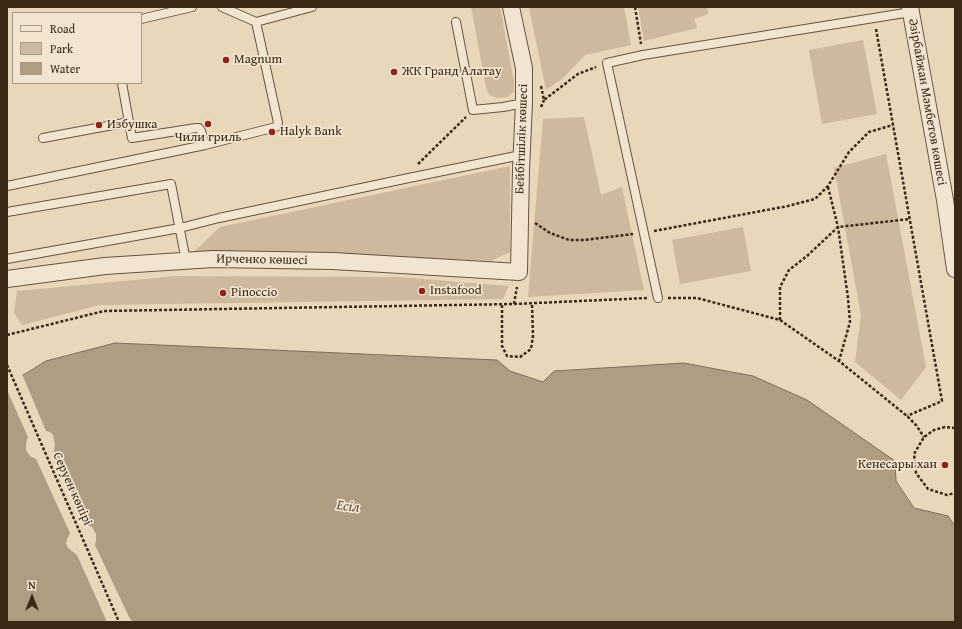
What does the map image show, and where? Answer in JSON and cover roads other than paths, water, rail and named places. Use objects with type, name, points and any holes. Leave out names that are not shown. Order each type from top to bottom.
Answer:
[{"type":"street","name":"Бейбітшілік көшесі","points":[[511,7],[524,68],[519,272]]},
{"type":"street","name":"Әзірбайжан Мәмбетов көшесі","points":[[911,10],[950,199],[955,269]]},
{"type":"street","name":"Ирченко көшесі","points":[[7,280],[105,266],[213,259],[333,261],[519,272]]},
{"type":"lane","points":[[142,19],[192,7]]},
{"type":"lane","points":[[222,7],[256,22],[312,7]]},
{"type":"lane","points":[[658,298],[607,62],[874,18],[911,10]]},
{"type":"lane","points":[[7,186],[204,145],[276,127],[278,123],[256,22]]},
{"type":"lane","points":[[456,22],[474,110],[524,103]]},
{"type":"lane","points":[[122,84],[132,138],[199,128],[204,145]]},
{"type":"lane","points":[[43,138],[129,122]]},
{"type":"lane","points":[[7,259],[180,228],[404,178],[522,155]]},
{"type":"lane","points":[[7,212],[171,184],[186,261]]},
{"type":"water","name":"Есіл","points":[[115,343],[497,360],[510,371],[543,382],[554,371],[684,363],[753,376],[807,400],[895,461],[896,481],[914,508],[948,516],[955,526],[955,622],[7,622],[7,385],[46,361]]},
{"type":"place","name":"Magnum","points":[[226,60]]},
{"type":"place","name":"ЖК Гранд Алатау","points":[[394,72]]},
{"type":"place","name":"Чили гриль","points":[[208,124]]},
{"type":"place","name":"Избушка","points":[[99,125]]},
{"type":"place","name":"Halyk Bank","points":[[272,132]]},
{"type":"place","name":"Instafood","points":[[422,291]]},
{"type":"place","name":"Pinoccio","points":[[223,293]]},
{"type":"place","name":"Кенесары хан","points":[[945,465]]}]
